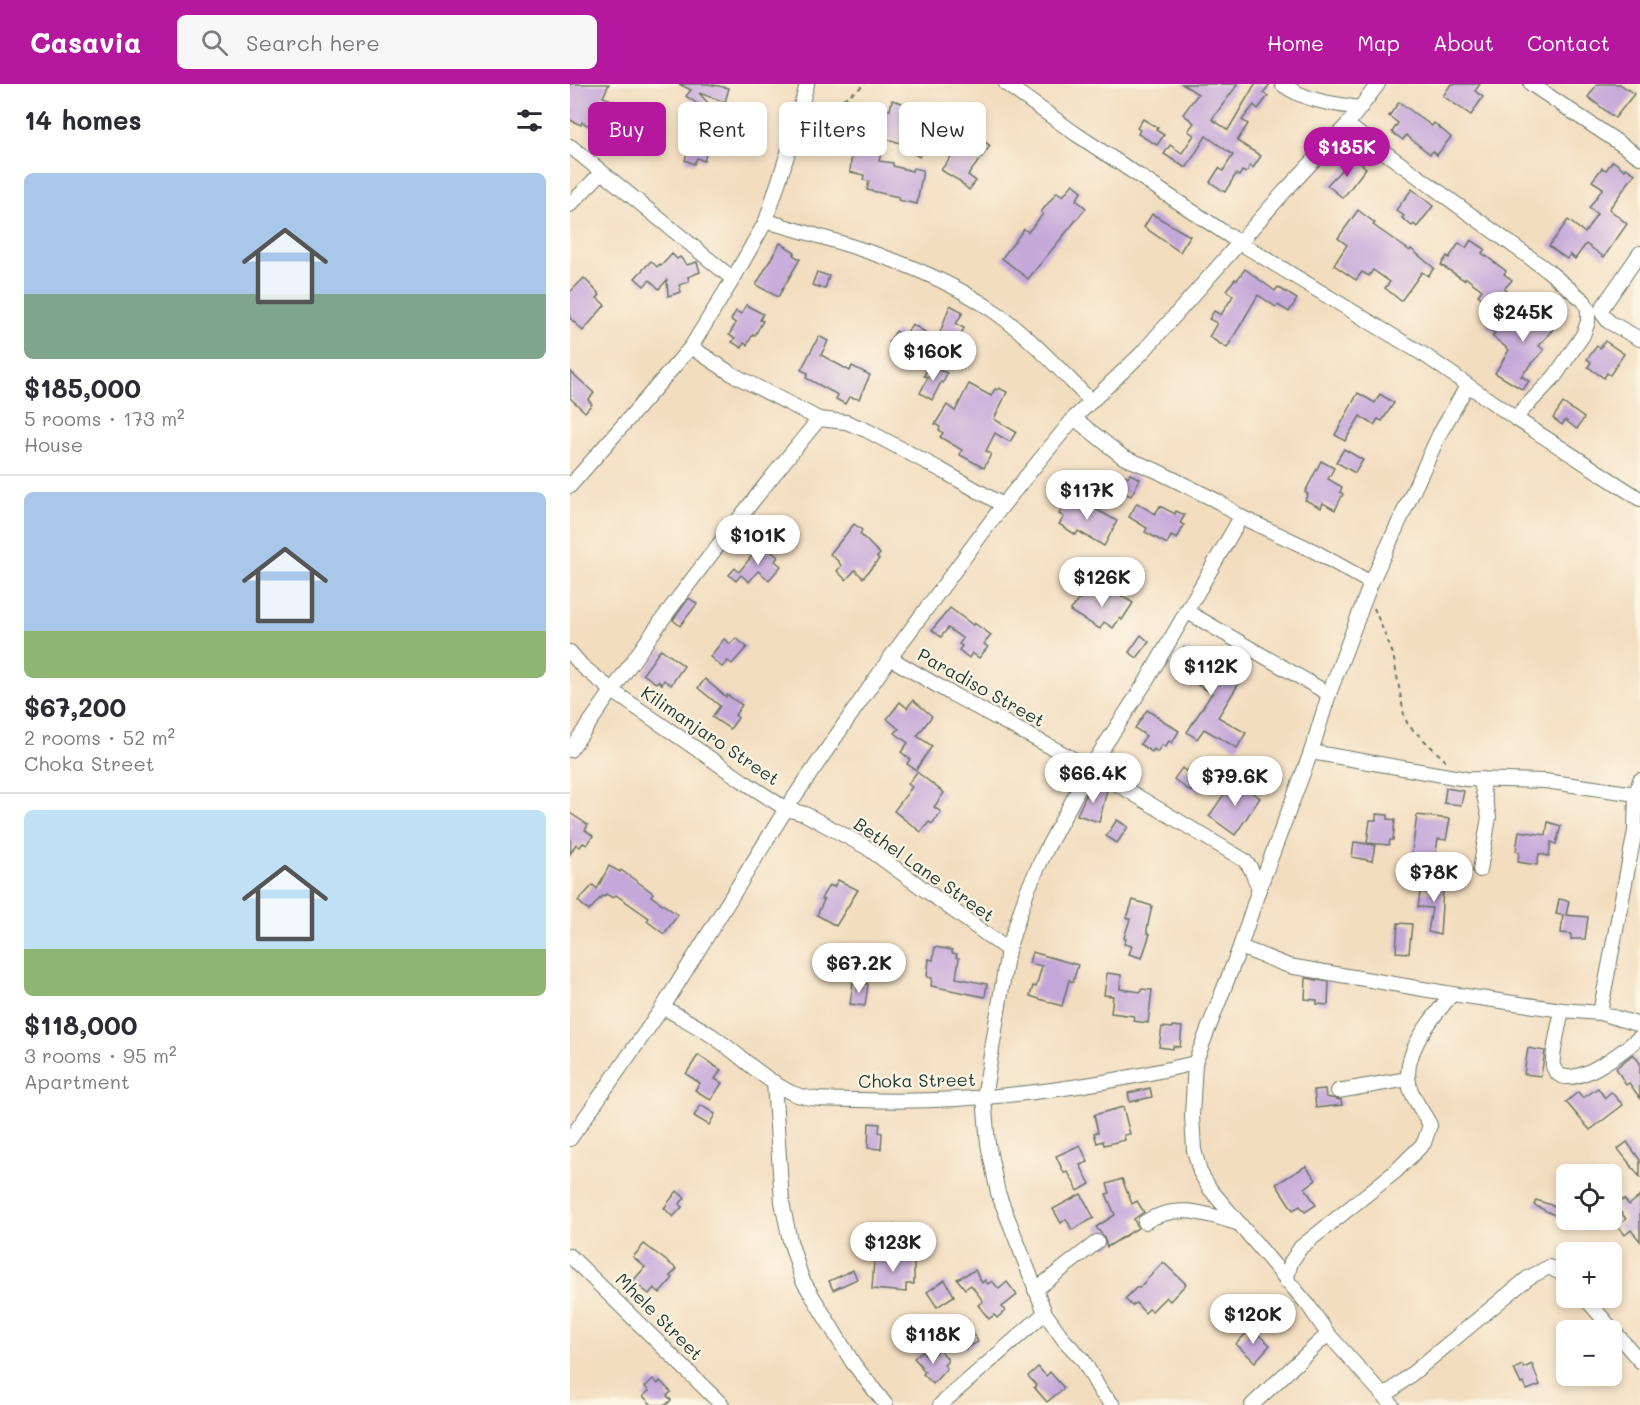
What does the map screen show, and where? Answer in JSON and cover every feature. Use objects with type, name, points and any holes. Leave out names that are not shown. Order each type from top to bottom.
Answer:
[{"type":"street","points":[[802,102],[807,84]]},
{"type":"street","points":[[1007,84],[1066,128],[1240,243],[1426,356],[1467,386],[1640,499]]},
{"type":"street","points":[[1282,84],[1296,94],[1330,104],[1360,108]]},
{"type":"street","points":[[570,1139],[576,1119],[663,1007],[786,809],[890,658],[1003,505],[1074,418],[1141,354],[1284,192],[1347,126],[1378,84]]},
{"type":"street","points":[[1531,84],[1549,89],[1640,157]]},
{"type":"street","points":[[1347,126],[1547,270],[1584,301],[1588,309],[1588,322],[1583,335],[1555,376],[1515,418]]},
{"type":"street","points":[[570,146],[733,279]]},
{"type":"street","points":[[570,486],[691,347],[766,221],[787,156]]},
{"type":"street","points":[[570,205],[601,173]]},
{"type":"street","points":[[766,221],[915,268],[957,288],[997,314],[1029,339],[1091,400]]},
{"type":"street","points":[[1640,254],[1602,308],[1602,313],[1609,322],[1640,339]]},
{"type":"street","points":[[691,347],[732,374],[819,419],[846,422],[866,430],[1003,505]]},
{"type":"street","points":[[1467,386],[1439,435],[1369,589],[1196,1063],[1192,1116],[1194,1150],[1200,1172],[1210,1189],[1308,1305],[1328,1334],[1388,1400],[1528,1278],[1549,1267],[1556,1271]]},
{"type":"street","points":[[1074,418],[1123,457],[1176,480],[1219,502],[1241,517],[1314,551],[1369,589]]},
{"type":"street","points":[[570,750],[614,692],[669,610],[762,488],[819,419]]},
{"type":"street","points":[[1113,1405],[1101,1392],[1083,1360],[1064,1340],[1045,1313],[1035,1290],[998,1193],[988,1144],[984,1098],[1008,950],[1028,891],[1047,848],[1090,768],[1147,680],[1241,517]]},
{"type":"street","points":[[1186,611],[1329,694]]},
{"type":"street","name":"Kilimanjaro Street","points":[[570,652],[582,666],[614,692],[786,809]]},
{"type":"street","name":"Paradiso Street","points":[[890,658],[1090,768],[1244,860]]},
{"type":"street","points":[[1311,752],[1473,779],[1638,787],[1635,831],[1600,1013]]},
{"type":"street","points":[[1473,779],[1489,817],[1480,870]]},
{"type":"street","name":"Bethel Lane Street","points":[[786,809],[806,814],[866,847],[1008,950]]},
{"type":"street","points":[[1244,860],[1272,853]]},
{"type":"street","points":[[1244,860],[1250,867],[1259,889]]},
{"type":"street","points":[[1240,947],[1289,966],[1452,994],[1562,1010],[1600,1013],[1640,1025]]},
{"type":"street","points":[[1286,1281],[1291,1262],[1301,1247],[1396,1171],[1424,1143],[1430,1125],[1411,1091],[1408,1079],[1413,1050],[1421,1033],[1452,994]]},
{"type":"street","name":"Choka Street","points":[[663,1007],[714,1037],[793,1094],[815,1099],[879,1101],[984,1098],[1139,1077],[1196,1063]]},
{"type":"street","points":[[1562,1010],[1552,1063],[1557,1073],[1564,1077],[1573,1077],[1597,1068],[1640,1038]]},
{"type":"street","points":[[1338,1091],[1408,1079]]},
{"type":"street","points":[[774,1082],[782,1202],[790,1241],[802,1279],[853,1364],[886,1405]]},
{"type":"street","points":[[1145,1222],[1156,1215],[1175,1210],[1206,1214],[1241,1224]]},
{"type":"street","points":[[1035,1290],[1097,1242]]},
{"type":"street","name":"Mhele Street","points":[[570,1256],[722,1405]]},
{"type":"street","points":[[1594,1308],[1640,1362]]},
{"type":"street","points":[[940,1405],[1045,1313]]},
{"type":"street","points":[[1252,1405],[1328,1334]]},
{"type":"path","points":[[839,102],[866,84]]},
{"type":"path","points":[[1369,589],[1393,654],[1404,715],[1408,724],[1444,760],[1473,779]]},
{"type":"building","points":[[570,84],[609,84],[603,97],[617,102],[588,102],[588,125],[570,120]]},
{"type":"building","points":[[679,84],[708,84],[729,88],[725,102],[699,93],[707,102],[695,102],[686,96],[691,90]]},
{"type":"building","points":[[1182,84],[1238,84],[1212,119],[1228,130],[1255,84],[1270,84],[1263,93],[1268,96],[1258,109],[1254,105],[1242,120],[1248,124],[1237,141],[1261,156],[1253,168],[1250,166],[1246,173],[1242,171],[1239,176],[1236,174],[1225,192],[1210,182],[1219,168],[1223,171],[1233,155],[1206,136],[1187,167],[1164,154],[1170,145],[1182,153],[1194,135],[1188,131],[1194,123],[1183,114],[1198,94]]},
{"type":"building","points":[[1451,84],[1480,84],[1475,91],[1483,97],[1471,115],[1443,96]]},
{"type":"building","points":[[1597,84],[1620,84],[1634,94],[1615,118],[1588,97]]},
{"type":"building","points":[[892,100],[899,102],[899,143],[887,139],[887,109],[890,110]]},
{"type":"building","points":[[1399,102],[1432,126],[1434,123],[1451,137],[1437,155],[1433,151],[1430,154],[1406,135],[1403,140],[1392,132],[1398,123],[1389,116]]},
{"type":"building","points":[[1143,119],[1158,128],[1156,130],[1164,135],[1157,145],[1138,134],[1140,130],[1137,128]]},
{"type":"building","points":[[686,156],[706,156],[704,161],[697,158],[694,164],[685,160]]},
{"type":"building","points":[[852,156],[880,156],[879,161],[893,163],[893,166],[912,171],[913,168],[923,170],[917,204],[898,200],[899,197],[867,190],[869,181],[863,180],[864,175],[850,172]]},
{"type":"building","points":[[952,156],[982,156],[968,175],[976,181],[969,190],[941,170]]},
{"type":"building","points":[[1354,157],[1366,168],[1343,198],[1327,185]]},
{"type":"building","points":[[1613,161],[1635,174],[1609,209],[1627,224],[1604,257],[1586,244],[1575,259],[1570,254],[1567,259],[1549,246],[1568,220],[1585,233],[1597,214],[1589,208],[1603,188],[1592,181],[1602,168],[1606,170]]},
{"type":"building","points":[[1073,184],[1082,191],[1076,200],[1086,208],[1028,279],[1002,258],[1024,229],[1028,232],[1043,214],[1041,212],[1057,192],[1063,196]]},
{"type":"building","points":[[1412,189],[1433,206],[1417,227],[1402,218],[1404,216],[1396,210]]},
{"type":"building","points":[[1358,210],[1375,223],[1373,225],[1410,251],[1411,249],[1434,268],[1428,276],[1422,272],[1401,301],[1385,288],[1390,282],[1373,270],[1369,276],[1362,272],[1356,280],[1334,265],[1347,245],[1338,238]]},
{"type":"building","points":[[1152,214],[1190,236],[1180,252],[1144,227]]},
{"type":"building","points":[[1471,240],[1485,249],[1482,253],[1506,271],[1504,274],[1512,280],[1504,289],[1507,292],[1494,309],[1478,295],[1482,290],[1466,278],[1464,280],[1441,265],[1459,243],[1466,248]]},
{"type":"building","points":[[780,243],[795,252],[793,255],[800,259],[778,297],[756,285]]},
{"type":"building","points":[[672,254],[677,259],[680,257],[687,265],[697,262],[700,272],[688,277],[689,282],[679,285],[681,292],[668,296],[667,280],[659,289],[650,280],[644,286],[635,278],[651,261],[657,267],[660,264],[661,266]]},
{"type":"building","points":[[1245,269],[1275,291],[1278,287],[1297,299],[1289,312],[1278,305],[1276,307],[1258,295],[1227,348],[1209,337],[1217,323],[1209,319],[1214,311],[1221,315],[1233,296],[1226,290]]},
{"type":"building","points":[[817,272],[829,276],[825,289],[812,285]]},
{"type":"building","points":[[584,278],[600,295],[597,298],[605,305],[583,331],[570,318],[570,292]]},
{"type":"building","points":[[1555,299],[1565,308],[1563,310],[1566,313],[1539,346],[1544,350],[1521,376],[1529,381],[1523,390],[1495,373],[1509,350],[1492,336],[1495,333],[1486,326],[1497,313],[1525,336]]},
{"type":"building","points":[[746,305],[763,314],[760,320],[763,321],[755,335],[753,334],[747,345],[744,343],[742,348],[732,342],[735,338],[729,335],[736,323],[731,320],[736,311],[741,314]]},
{"type":"building","points":[[950,305],[963,312],[956,324],[964,328],[955,345],[948,340],[943,348],[937,345],[937,341]]},
{"type":"building","points":[[912,324],[925,332],[908,362],[898,356],[902,349],[889,342],[896,331],[905,336]]},
{"type":"building","points":[[819,336],[828,341],[821,355],[850,371],[852,366],[870,375],[859,399],[849,397],[845,404],[836,399],[838,395],[806,378],[808,373],[801,370]]},
{"type":"building","points":[[1605,341],[1624,354],[1610,375],[1607,373],[1604,378],[1588,367],[1591,362],[1587,359],[1597,346],[1600,348]]},
{"type":"building","points":[[928,366],[947,373],[932,400],[920,393],[928,377],[924,376]]},
{"type":"building","points":[[570,371],[594,393],[588,400],[592,404],[585,412],[570,398]]},
{"type":"building","points":[[969,384],[991,396],[995,389],[999,388],[1007,392],[994,419],[1016,432],[1010,442],[995,433],[986,451],[991,454],[984,468],[960,455],[962,450],[940,437],[943,433],[935,424],[947,405],[955,411]]},
{"type":"building","points":[[1358,393],[1375,403],[1380,394],[1394,403],[1382,421],[1378,419],[1374,425],[1360,416],[1345,441],[1335,435]]},
{"type":"building","points":[[1563,403],[1584,418],[1577,429],[1565,420],[1562,425],[1553,418]]},
{"type":"building","points":[[1344,449],[1363,460],[1355,473],[1336,462]]},
{"type":"building","points":[[1321,461],[1334,468],[1328,479],[1342,487],[1340,492],[1343,494],[1335,510],[1323,503],[1321,508],[1305,500],[1308,494],[1305,492]]},
{"type":"building","points":[[1130,474],[1140,479],[1131,496],[1118,490],[1125,475],[1128,477]]},
{"type":"building","points":[[1070,498],[1081,505],[1083,502],[1117,521],[1104,546],[1078,531],[1076,535],[1059,524],[1064,517],[1059,514]]},
{"type":"building","points":[[1137,503],[1155,514],[1160,506],[1175,514],[1176,511],[1185,515],[1180,523],[1184,525],[1177,539],[1171,536],[1167,544],[1145,532],[1147,528],[1129,517]]},
{"type":"building","points":[[854,524],[862,530],[860,534],[880,554],[877,557],[879,559],[863,578],[855,570],[846,580],[837,571],[841,566],[839,562],[830,554]]},
{"type":"building","points":[[764,546],[778,557],[775,561],[781,566],[769,580],[758,571],[749,582],[741,575],[736,581],[729,575],[735,568],[739,572],[756,551],[758,553]]},
{"type":"building","points":[[1108,587],[1133,603],[1122,620],[1120,618],[1113,628],[1104,622],[1100,629],[1070,611],[1085,591],[1098,601]]},
{"type":"building","points":[[689,598],[697,604],[680,626],[673,620]]},
{"type":"building","points":[[950,608],[991,635],[984,644],[988,647],[979,658],[972,653],[969,658],[959,650],[962,646],[959,644],[963,639],[948,628],[941,637],[932,630]]},
{"type":"building","points":[[1141,635],[1149,642],[1137,658],[1129,652]]},
{"type":"building","points":[[736,638],[747,647],[732,664],[728,661],[722,667],[710,657],[724,639],[730,644]]},
{"type":"building","points":[[1184,647],[1226,674],[1227,672],[1241,680],[1218,717],[1246,733],[1237,748],[1204,729],[1197,739],[1187,732],[1212,693],[1189,680],[1191,677],[1172,664]]},
{"type":"building","points":[[661,649],[684,666],[671,685],[664,680],[662,684],[658,681],[656,683],[643,674]]},
{"type":"building","points":[[705,679],[726,697],[727,695],[742,705],[735,715],[738,718],[730,729],[712,717],[720,706],[698,688]]},
{"type":"building","points":[[913,700],[932,716],[917,736],[932,746],[916,770],[907,764],[910,759],[901,752],[908,743],[895,733],[899,729],[887,719],[900,702],[907,708]]},
{"type":"building","points":[[1147,710],[1179,731],[1172,743],[1169,741],[1165,747],[1162,745],[1157,752],[1154,749],[1152,752],[1140,744],[1146,736],[1135,728]]},
{"type":"building","points":[[1191,766],[1200,773],[1204,766],[1215,774],[1199,793],[1193,789],[1191,792],[1174,779],[1182,768],[1187,772]]},
{"type":"building","points":[[917,772],[944,793],[934,807],[941,812],[932,824],[929,822],[921,832],[894,811],[912,787],[908,784]]},
{"type":"building","points":[[1234,780],[1260,798],[1235,835],[1209,816]]},
{"type":"building","points":[[1091,784],[1107,790],[1099,822],[1077,815]]},
{"type":"building","points":[[1446,788],[1464,791],[1461,805],[1444,803]]},
{"type":"building","points":[[570,813],[588,825],[585,830],[593,836],[587,845],[583,843],[580,847],[576,844],[570,854]]},
{"type":"building","points":[[1376,814],[1388,815],[1388,819],[1395,820],[1393,840],[1390,840],[1389,845],[1367,843],[1370,820],[1376,820]]},
{"type":"building","points":[[1417,815],[1450,819],[1446,840],[1438,839],[1432,874],[1406,870],[1408,859],[1411,859]]},
{"type":"building","points":[[1117,820],[1128,827],[1117,843],[1106,836]]},
{"type":"building","points":[[1548,822],[1561,826],[1556,844],[1551,842],[1549,856],[1539,854],[1537,865],[1518,862],[1519,852],[1516,851],[1519,831],[1546,835]]},
{"type":"building","points":[[1354,842],[1375,845],[1372,861],[1352,857]]},
{"type":"building","points":[[609,866],[620,872],[621,870],[653,893],[651,896],[678,915],[664,934],[647,921],[649,918],[616,895],[613,898],[606,894],[602,896],[589,911],[578,901],[593,885],[597,889]]},
{"type":"building","points":[[1430,877],[1447,879],[1446,889],[1443,889],[1440,935],[1428,932],[1432,908],[1418,907],[1420,892],[1429,893]]},
{"type":"building","points":[[838,880],[858,890],[836,926],[817,915],[824,900],[821,899],[829,885],[834,887]]},
{"type":"building","points":[[1559,899],[1569,901],[1566,915],[1588,917],[1585,939],[1571,939],[1571,934],[1561,933],[1563,915],[1556,914]]},
{"type":"building","points":[[1133,900],[1152,906],[1147,929],[1147,933],[1150,934],[1142,958],[1129,954],[1132,946],[1124,944],[1130,919],[1127,918]]},
{"type":"building","points":[[1398,923],[1412,924],[1409,953],[1396,952]]},
{"type":"building","points":[[935,947],[952,950],[952,953],[957,954],[956,957],[959,958],[956,978],[987,984],[985,997],[931,986],[932,978],[927,977],[929,959],[933,960]]},
{"type":"building","points":[[1032,952],[1078,965],[1073,982],[1069,980],[1062,1006],[1030,996],[1033,986],[1036,987],[1042,966],[1029,963]]},
{"type":"building","points":[[1107,973],[1121,975],[1120,989],[1141,992],[1141,989],[1152,990],[1148,1023],[1133,1021],[1134,1016],[1111,1013],[1113,996],[1104,995]]},
{"type":"building","points":[[1306,978],[1329,982],[1328,1005],[1317,1004],[1317,1000],[1305,999]]},
{"type":"building","points":[[853,982],[868,984],[865,1006],[850,1004]]},
{"type":"building","points":[[1172,1026],[1182,1027],[1180,1047],[1173,1046],[1173,1049],[1159,1047],[1162,1027],[1172,1028]]},
{"type":"building","points":[[1528,1048],[1545,1051],[1541,1076],[1524,1074]]},
{"type":"building","points":[[1633,1054],[1640,1063],[1640,1098],[1629,1083],[1626,1085],[1616,1068]]},
{"type":"building","points":[[698,1055],[721,1070],[715,1079],[722,1083],[711,1100],[695,1090],[700,1083],[686,1074]]},
{"type":"building","points":[[1150,1088],[1152,1097],[1130,1102],[1128,1093]]},
{"type":"building","points":[[1598,1088],[1605,1098],[1611,1092],[1623,1105],[1590,1130],[1566,1102],[1578,1092],[1583,1098]]},
{"type":"building","points":[[1325,1089],[1326,1097],[1341,1100],[1342,1105],[1316,1108],[1314,1090]]},
{"type":"building","points":[[701,1105],[715,1114],[709,1125],[694,1116]]},
{"type":"building","points":[[1123,1107],[1130,1134],[1124,1135],[1125,1140],[1104,1145],[1103,1141],[1097,1143],[1094,1133],[1098,1132],[1094,1115]]},
{"type":"building","points":[[869,1123],[880,1124],[881,1149],[868,1148]]},
{"type":"building","points":[[1627,1142],[1640,1160],[1640,1177],[1618,1149]]},
{"type":"building","points":[[1080,1145],[1088,1162],[1080,1165],[1090,1184],[1078,1191],[1068,1172],[1064,1173],[1056,1156]]},
{"type":"building","points":[[1306,1166],[1316,1180],[1305,1188],[1316,1205],[1305,1212],[1300,1206],[1293,1210],[1276,1184]]},
{"type":"building","points":[[1122,1179],[1132,1204],[1137,1201],[1144,1212],[1134,1219],[1138,1228],[1107,1247],[1104,1237],[1096,1227],[1115,1215],[1106,1194],[1110,1193],[1107,1184]]},
{"type":"building","points":[[677,1191],[685,1198],[679,1204],[682,1207],[673,1217],[664,1208]]},
{"type":"building","points":[[1081,1194],[1094,1218],[1072,1230],[1066,1219],[1061,1223],[1053,1209]]},
{"type":"building","points":[[1640,1196],[1640,1241],[1631,1230],[1625,1235],[1621,1230],[1622,1222],[1626,1219],[1622,1214],[1622,1201],[1624,1199],[1629,1205]]},
{"type":"building","points":[[1536,1200],[1556,1207],[1556,1216],[1534,1205]]},
{"type":"building","points":[[895,1224],[901,1236],[886,1244],[880,1232]]},
{"type":"building","points":[[644,1244],[677,1269],[670,1276],[673,1278],[660,1293],[654,1288],[649,1294],[633,1281],[645,1267],[633,1257]]},
{"type":"building","points":[[892,1252],[903,1253],[903,1260],[914,1263],[914,1284],[906,1284],[906,1292],[872,1289],[874,1260]]},
{"type":"building","points":[[1163,1262],[1186,1284],[1170,1301],[1166,1297],[1152,1311],[1149,1309],[1145,1313],[1136,1303],[1132,1306],[1125,1299],[1137,1287],[1139,1288]]},
{"type":"building","points":[[853,1270],[857,1279],[833,1290],[829,1281]]},
{"type":"building","points":[[975,1270],[982,1283],[985,1280],[988,1284],[992,1281],[999,1289],[1007,1282],[1017,1295],[1002,1307],[1005,1311],[997,1318],[994,1315],[989,1319],[978,1305],[983,1301],[971,1285],[965,1289],[957,1279]]},
{"type":"building","points":[[945,1280],[954,1296],[937,1307],[927,1292]]},
{"type":"building","points":[[967,1320],[978,1342],[965,1349],[954,1327]]},
{"type":"building","points":[[1251,1328],[1270,1345],[1255,1362],[1236,1344]]},
{"type":"building","points":[[939,1349],[947,1358],[944,1365],[947,1368],[933,1384],[923,1374],[925,1372],[914,1358],[922,1351],[929,1359]]},
{"type":"building","points":[[1532,1364],[1540,1385],[1527,1390],[1524,1383],[1521,1384],[1514,1369]]},
{"type":"building","points":[[1038,1367],[1046,1376],[1050,1372],[1064,1388],[1047,1402],[1028,1376]]},
{"type":"building","points":[[653,1379],[658,1384],[660,1381],[671,1392],[667,1396],[671,1400],[666,1405],[652,1405],[643,1396],[649,1391],[645,1387]]}]
